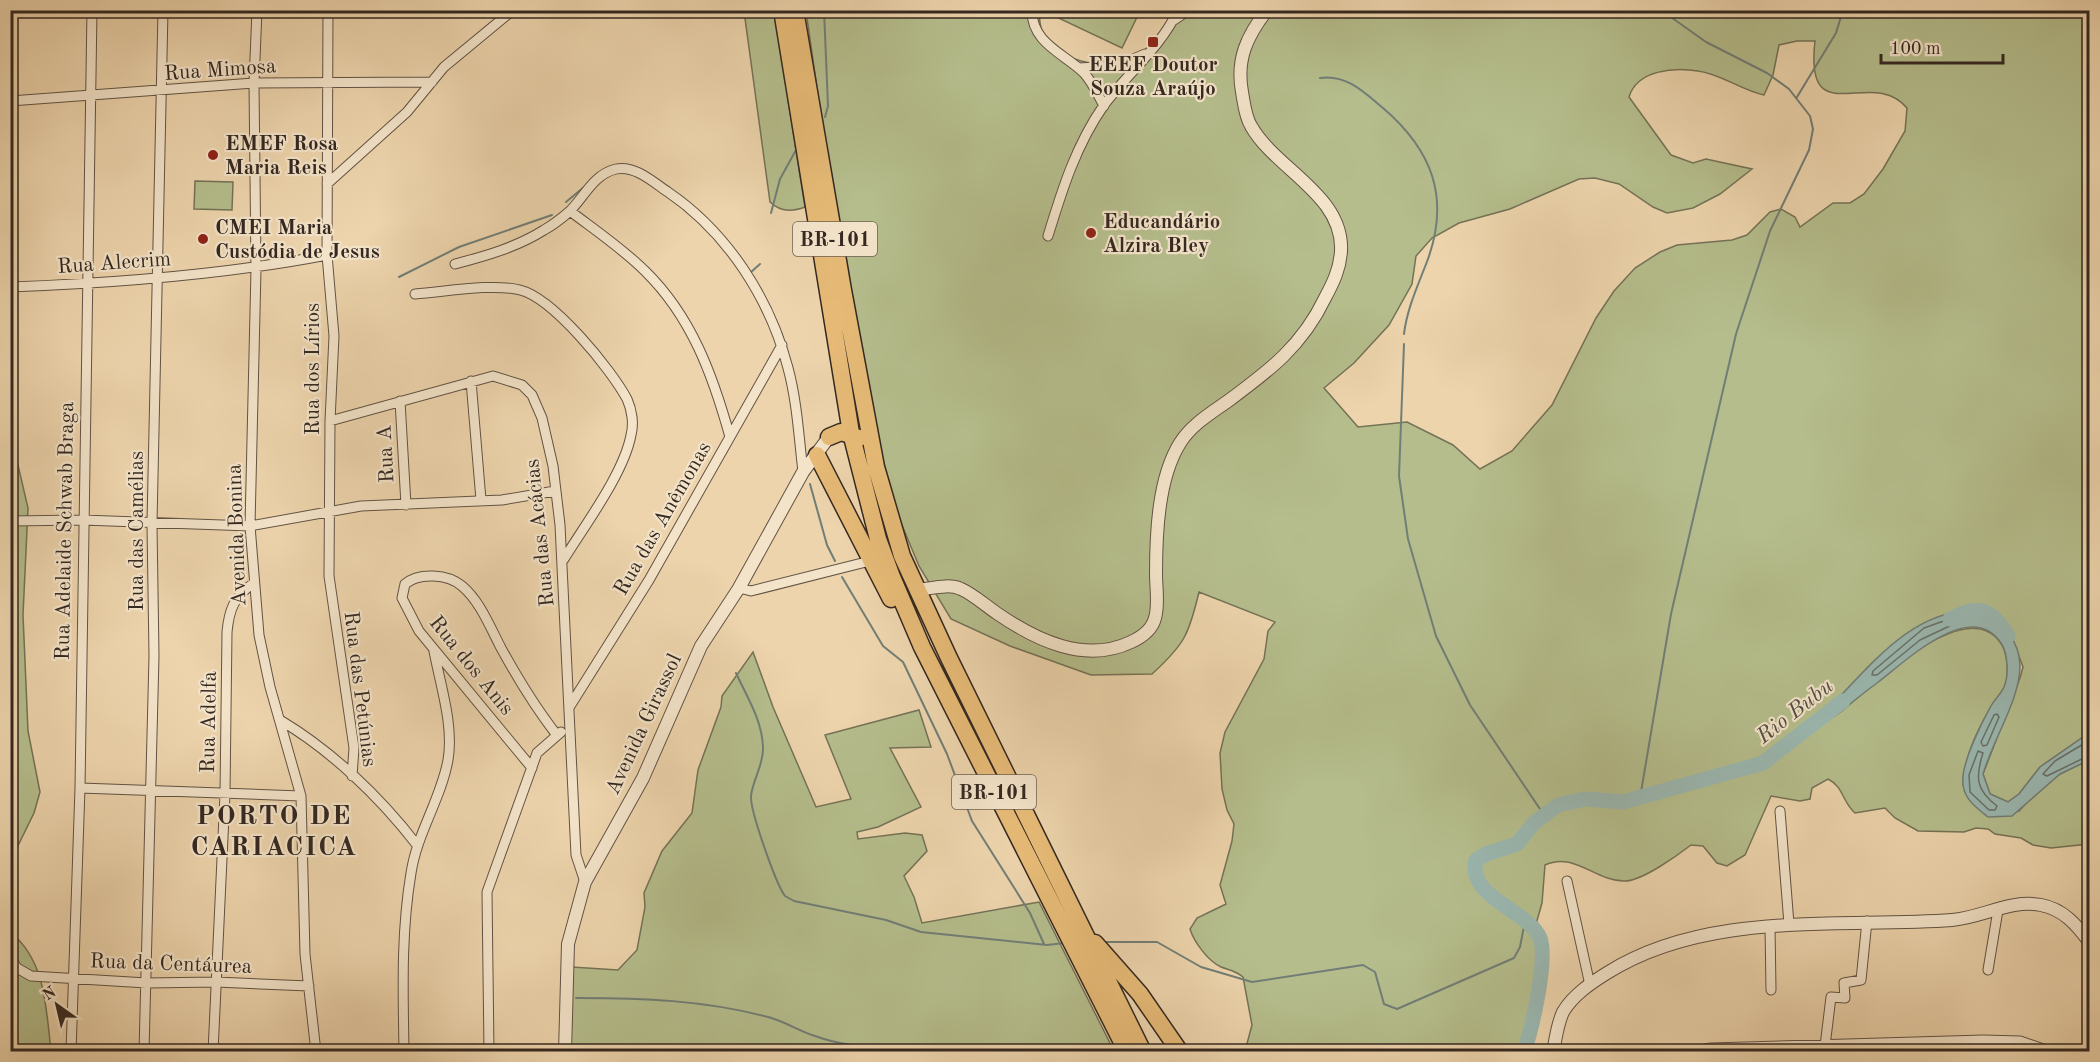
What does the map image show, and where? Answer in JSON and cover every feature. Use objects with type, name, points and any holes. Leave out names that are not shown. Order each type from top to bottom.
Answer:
[{"type":"highway","name":"BR-101","points":[[782,10],[850,433],[878,538],[922,647],[1127,1052]]},
{"type":"highway","name":"BR-101","points":[[795,10],[876,467],[902,556],[916,590],[1143,1052]]},
{"type":"highway","points":[[829,437],[844,392]]},
{"type":"highway","points":[[829,437],[841,432],[850,433],[862,441],[867,448],[891,548],[902,556]]},
{"type":"highway","points":[[817,455],[906,627],[922,647]]},
{"type":"highway","points":[[1082,930],[1140,994],[1180,1052]]},
{"type":"highway","points":[[1091,981],[1106,997],[1133,1052]]},
{"type":"street","name":"Rua Adelaide Schwab Braga","points":[[71,1052],[80,788],[82,520],[92,10]]},
{"type":"street","name":"Rua das Camélias","points":[[144,1052],[154,656],[152,524],[163,10]]},
{"type":"street","name":"Avenida Bonina","points":[[257,10],[254,83],[256,269],[250,526],[259,635],[270,687],[301,796],[305,954],[316,1052]]},
{"type":"street","name":"Rua dos Lírios","points":[[328,10],[327,255],[334,336],[330,421],[331,512]]},
{"type":"street","points":[[327,184],[407,112],[444,67],[513,10]]},
{"type":"street","points":[[1032,10],[1032,22],[1041,38],[1078,68],[1091,83],[1104,106]]},
{"type":"street","points":[[1048,236],[1077,151],[1104,106],[1176,15],[1189,10]]},
{"type":"street","points":[[916,590],[941,587],[961,589],[1040,640],[1076,650],[1107,650],[1131,642],[1150,630],[1155,617],[1156,541],[1159,514],[1179,444],[1196,424],[1267,373],[1291,352],[1316,318],[1338,269],[1340,243],[1330,212],[1268,148],[1251,126],[1246,112],[1241,84],[1240,59],[1246,42],[1267,10]]},
{"type":"street","points":[[1078,68],[1117,66],[1148,52]]},
{"type":"street","name":"Rua Mimosa","points":[[10,101],[254,83],[432,82]]},
{"type":"street","points":[[455,264],[481,258],[545,230],[570,211],[593,183],[609,171],[626,169],[645,176],[695,214],[747,275],[768,309],[789,370],[803,472]]},
{"type":"street","points":[[570,211],[636,262],[658,285],[692,334],[707,363],[730,437]]},
{"type":"street","name":"Rua Alecrim","points":[[10,287],[86,284],[256,269],[327,255]]},
{"type":"street","points":[[415,294],[510,289],[530,294],[585,342],[603,363],[628,401],[632,428],[627,447],[599,502],[563,559]]},
{"type":"street","name":"Rua das Anêmonas","points":[[570,706],[649,580],[782,345]]},
{"type":"street","name":"Rua das Acácias","points":[[330,421],[493,376],[522,384],[532,394],[542,418],[553,466],[563,559],[570,706],[568,728],[576,855],[585,882]]},
{"type":"street","points":[[471,381],[481,500]]},
{"type":"street","name":"Rua A","points":[[400,401],[406,505]]},
{"type":"street","name":"Avenida Girassol","points":[[565,1052],[568,944],[585,882],[643,778],[701,646],[739,588],[803,472],[829,437]]},
{"type":"street","points":[[10,521],[82,520],[250,526],[361,506],[521,498],[555,491]]},
{"type":"street","name":"Rua das Petúnias","points":[[331,512],[329,576],[354,748],[352,776],[417,845]]},
{"type":"street","points":[[739,588],[751,591],[870,561]]},
{"type":"street","name":"Rua dos Anis","points":[[532,768],[419,631],[402,598],[405,584],[410,580],[442,577],[461,585],[475,601],[533,705],[556,735]]},
{"type":"street","name":"Rua Adelfa","points":[[213,1052],[225,794],[229,613],[240,592],[254,583]]},
{"type":"street","points":[[404,1052],[402,953],[411,871],[417,845],[448,760],[447,724],[434,649]]},
{"type":"street","points":[[280,720],[310,739],[352,776]]},
{"type":"street","points":[[489,1052],[487,892],[541,748],[568,728]]},
{"type":"street","points":[[80,788],[301,796]]},
{"type":"street","points":[[1780,811],[1789,924]]},
{"type":"street","points":[[1567,881],[1590,985]]},
{"type":"street","points":[[1553,1052],[1564,1012],[1575,997],[1590,985],[1617,967],[1645,953],[1704,937],[1789,924],[1951,920],[2023,904],[2050,907],[2069,919],[2090,943]]},
{"type":"street","points":[[1988,970],[1998,910]]},
{"type":"street","points":[[1825,1046],[1831,997],[1845,998],[1844,983],[1861,980],[1867,921]]},
{"type":"street","points":[[1770,926],[1771,990]]},
{"type":"street","name":"Rua da Centáurea","points":[[10,957],[17,968],[31,976],[147,983],[216,982],[309,986]]},
{"type":"street","points":[[1690,1052],[1711,1048],[2011,1041],[2035,1044],[2052,1052]]},
{"type":"green space","points":[[1054,10],[1140,11],[1122,48],[1052,15]]},
{"type":"green space","points":[[744,11],[774,11],[805,207],[800,209],[782,209],[770,202]]},
{"type":"green space","points":[[806,11],[1040,11],[1041,26],[1046,38],[1055,48],[1082,61],[1111,64],[1125,61],[1142,52],[1184,11],[2089,11],[2089,733],[2040,767],[2019,794],[2008,802],[1990,794],[1983,774],[2023,667],[2011,635],[1951,612],[1933,620],[1900,641],[1829,708],[1833,717],[1915,652],[1940,638],[1963,629],[1984,630],[2003,646],[2007,675],[2004,689],[1993,703],[1977,733],[1966,765],[1963,785],[2019,811],[2037,791],[2060,774],[2089,760],[2089,844],[2051,848],[2033,845],[2021,838],[1995,834],[1988,829],[1976,828],[1964,832],[1918,831],[1895,818],[1885,808],[1855,813],[1837,786],[1828,779],[1812,788],[1810,799],[1800,801],[1771,796],[1745,855],[1727,866],[1717,863],[1703,846],[1691,845],[1641,877],[1625,881],[1604,877],[1566,862],[1545,865],[1542,903],[1534,931],[1546,965],[1529,1051],[1245,1051],[1252,1025],[1243,977],[1211,960],[1198,945],[1190,929],[1197,918],[1226,904],[1220,885],[1232,841],[1234,824],[1227,810],[1222,789],[1220,753],[1225,732],[1264,659],[1268,631],[1275,622],[1199,592],[1184,638],[1152,674],[1091,675],[1010,646],[951,619],[919,566],[894,506],[877,439],[819,102]],"holes":[[[1797,41],[1815,41],[1814,69],[1820,85],[1830,92],[1876,93],[1893,97],[1907,108],[1905,131],[1883,169],[1864,194],[1850,203],[1833,203],[1800,227],[1795,217],[1781,209],[1770,212],[1747,235],[1732,240],[1677,245],[1660,252],[1635,268],[1614,291],[1596,318],[1552,405],[1512,451],[1480,469],[1453,445],[1407,422],[1358,427],[1324,388],[1354,363],[1389,325],[1412,284],[1416,256],[1432,238],[1459,223],[1510,209],[1579,179],[1595,178],[1619,184],[1653,207],[1667,213],[1693,208],[1720,194],[1752,169],[1706,159],[1693,163],[1671,155],[1629,97],[1633,88],[1640,81],[1658,72],[1688,70],[1715,75],[1764,95],[1773,75],[1779,45]]]},
{"type":"green space","points":[[195,181],[233,182],[232,210],[194,209]]},
{"type":"green space","points":[[16,439],[17,461],[28,508],[23,615],[28,731],[40,792],[34,813],[11,860],[10,440]]},
{"type":"green space","points":[[753,652],[773,707],[816,807],[851,799],[825,735],[919,710],[931,747],[890,748],[921,807],[878,827],[857,832],[858,839],[905,833],[922,835],[927,851],[904,876],[914,897],[922,923],[1039,902],[1114,1051],[571,1052],[572,967],[618,970],[637,950],[645,907],[644,893],[662,851],[692,813],[698,770],[721,707],[722,696]]},
{"type":"green space","points":[[10,932],[31,956],[37,971],[45,1002],[51,1051],[11,1051]]},
{"type":"water","points":[[1978,611],[2002,627],[2015,644],[2020,664],[2018,685],[2011,706],[1983,774],[1990,794],[2008,802],[2019,794],[2040,767],[2089,733],[2089,760],[2060,774],[2012,816],[1988,817],[1969,800],[1963,784],[1964,769],[1974,741],[1991,706],[2003,690],[2007,676],[2003,647],[1988,631],[1972,627],[1955,630],[1938,638],[1920,649],[1842,711],[1833,717],[1827,715],[1829,708],[1895,642],[1933,619],[1955,612]]},
{"type":"waterway","points":[[824,10],[828,106],[825,117]]},
{"type":"waterway","points":[[1640,798],[1671,614],[1736,334],[1770,231],[1809,150],[1813,129],[1810,116],[1789,89],[1767,73],[1706,42],[1661,10]]},
{"type":"waterway","points":[[1797,97],[1836,33],[1843,10]]},
{"type":"waterway","points":[[1320,78],[1329,77],[1346,82],[1362,90],[1383,108],[1414,141],[1425,158],[1432,176],[1437,215],[1434,236],[1404,334]]},
{"type":"waterway","points":[[771,213],[780,179],[796,150]]},
{"type":"waterway","points":[[566,202],[584,187]]},
{"type":"waterway","points":[[399,277],[459,247],[552,215]]},
{"type":"waterway","points":[[750,273],[760,264]]},
{"type":"waterway","points":[[781,332],[792,367]]},
{"type":"waterway","points":[[1404,344],[1399,476],[1408,539],[1436,636],[1470,705],[1544,815]]},
{"type":"waterway","points":[[810,484],[827,545],[835,561]]},
{"type":"waterway","points":[[842,577],[883,646],[903,662],[947,754],[972,821],[1030,913],[1044,944]]},
{"type":"waterway","name":"Rio Bubu","points":[[1950,619],[1969,611],[1984,611],[1996,619],[2008,636]]},
{"type":"waterway","points":[[736,673],[753,709],[762,737],[763,753],[752,790],[752,804],[764,847],[785,896],[794,901],[886,920],[921,932],[1047,945],[1065,943]]},
{"type":"waterway","name":"Rio Bubu","points":[[1524,1052],[1541,977],[1540,938],[1534,928],[1500,903],[1480,884],[1475,873],[1476,860],[1486,854],[1517,844],[1534,823],[1558,805],[1585,799],[1623,802],[1763,763],[1843,701]]},
{"type":"waterway","points":[[1104,942],[1157,942],[1201,967],[1252,982],[1363,965],[1375,972],[1384,1004],[1397,1009],[1514,958],[1520,947],[1525,921]]},
{"type":"waterway","points":[[576,998],[649,1000],[720,1007],[774,1019],[838,1043],[910,1052]]},
{"type":"place","name":"EEEF Doutor Souza Araújo","points":[[1153,42]]},
{"type":"place","name":"EMEF Rosa Maria Reis","points":[[213,155]]},
{"type":"place","name":"Educandário Alzira Bley","points":[[1091,233]]},
{"type":"place","name":"CMEI Maria Custódia de Jesus","points":[[203,239]]},
{"type":"district","name":"PORTO DE CARIACICA","points":[[274,830]]}]
